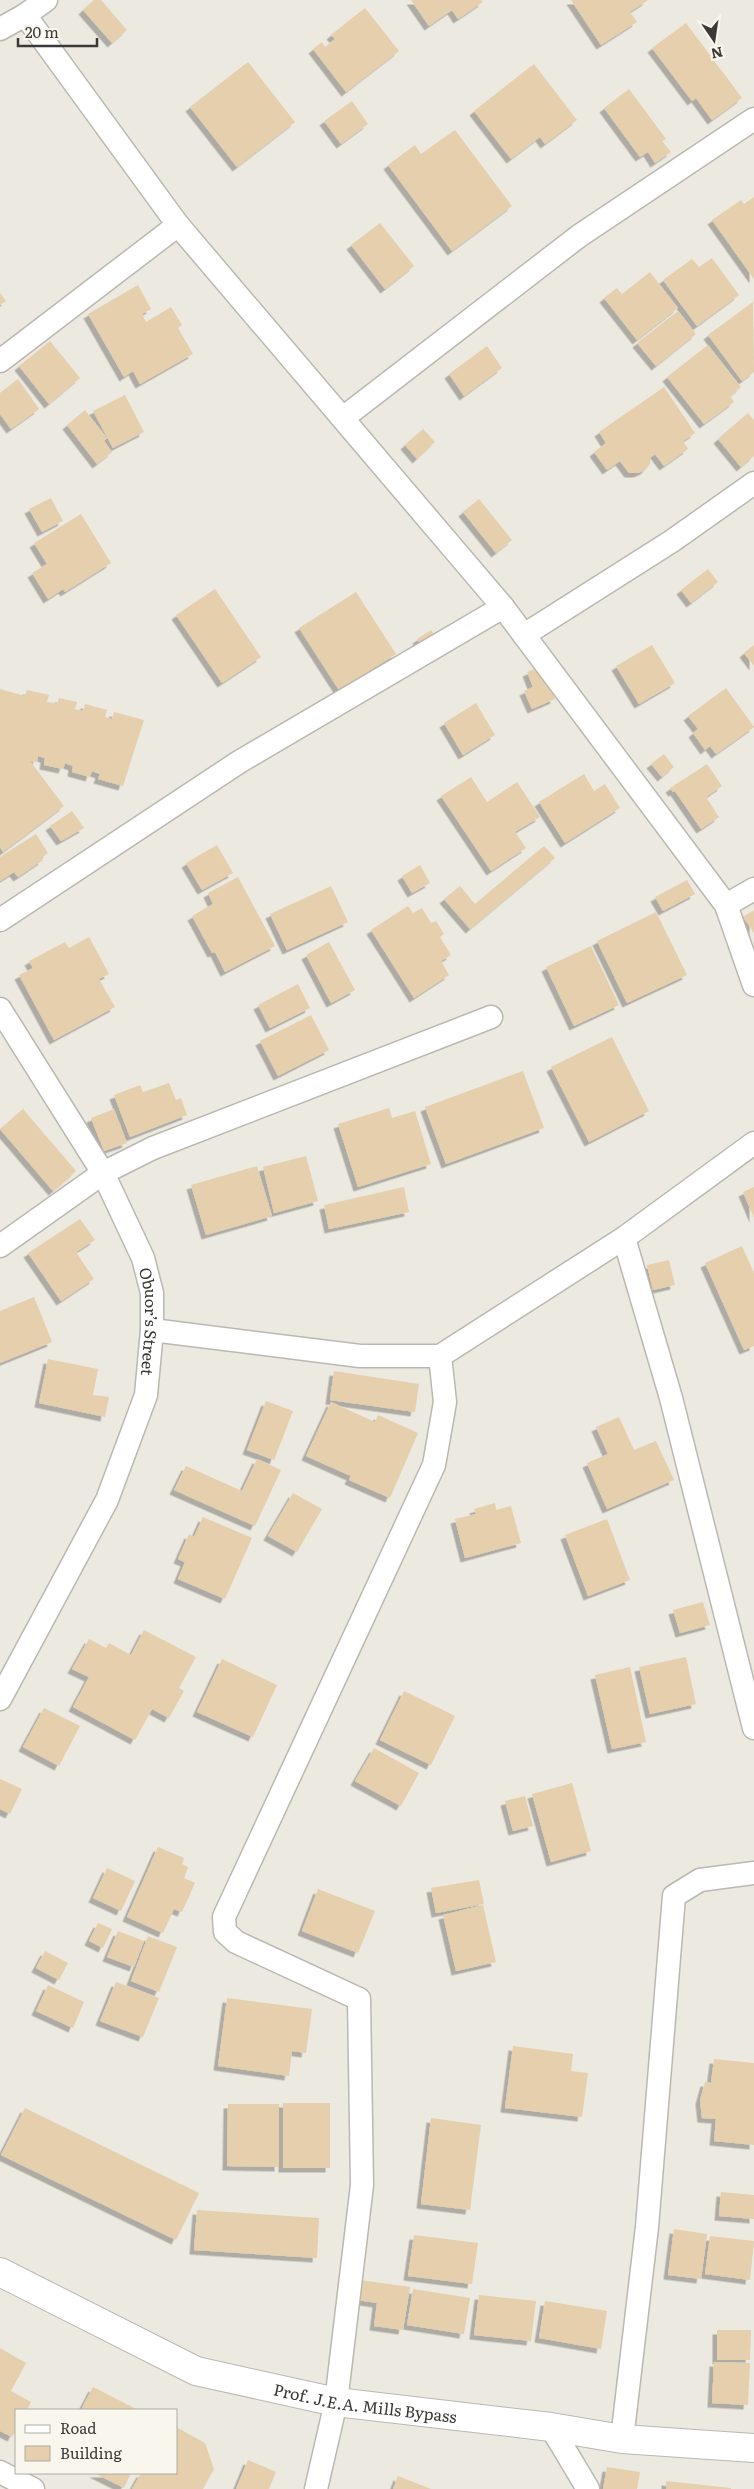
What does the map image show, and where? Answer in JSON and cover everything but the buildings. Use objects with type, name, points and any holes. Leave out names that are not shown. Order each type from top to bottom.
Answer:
[{"type":"street","points":[[0,28],[25,15],[46,0]]},
{"type":"street","points":[[25,15],[178,225],[503,607],[726,905],[754,985]]},
{"type":"street","points":[[343,418],[579,236],[754,118]]},
{"type":"street","points":[[0,361],[178,225]]},
{"type":"street","points":[[524,635],[672,541],[754,482]]},
{"type":"street","points":[[0,920],[239,762],[503,607]]},
{"type":"street","points":[[726,905],[754,889]]},
{"type":"street","name":"Obuor’s Street","points":[[0,1009],[103,1173],[143,1258],[152,1294],[152,1330],[146,1395],[107,1500],[0,1699]]},
{"type":"street","points":[[0,1246],[103,1173],[153,1148],[491,1017]]},
{"type":"street","points":[[152,1330],[360,1356],[440,1356],[624,1238],[754,1143]]},
{"type":"street","points":[[624,1238],[676,1417],[754,1728]]},
{"type":"street","points":[[316,2489],[336,2402],[362,2185],[359,1999],[236,1942],[225,1932],[224,1917],[434,1465],[445,1402],[440,1356]]},
{"type":"street","points":[[622,2439],[647,2227],[674,1896],[700,1880],[754,1873]]},
{"type":"street","name":"Prof. J.E.A. Mills Bypass","points":[[0,2272],[196,2371],[336,2402],[551,2427],[622,2439],[754,2448]]},
{"type":"street","points":[[551,2427],[588,2489]]},
{"type":"street","points":[[0,2472],[33,2489]]}]
